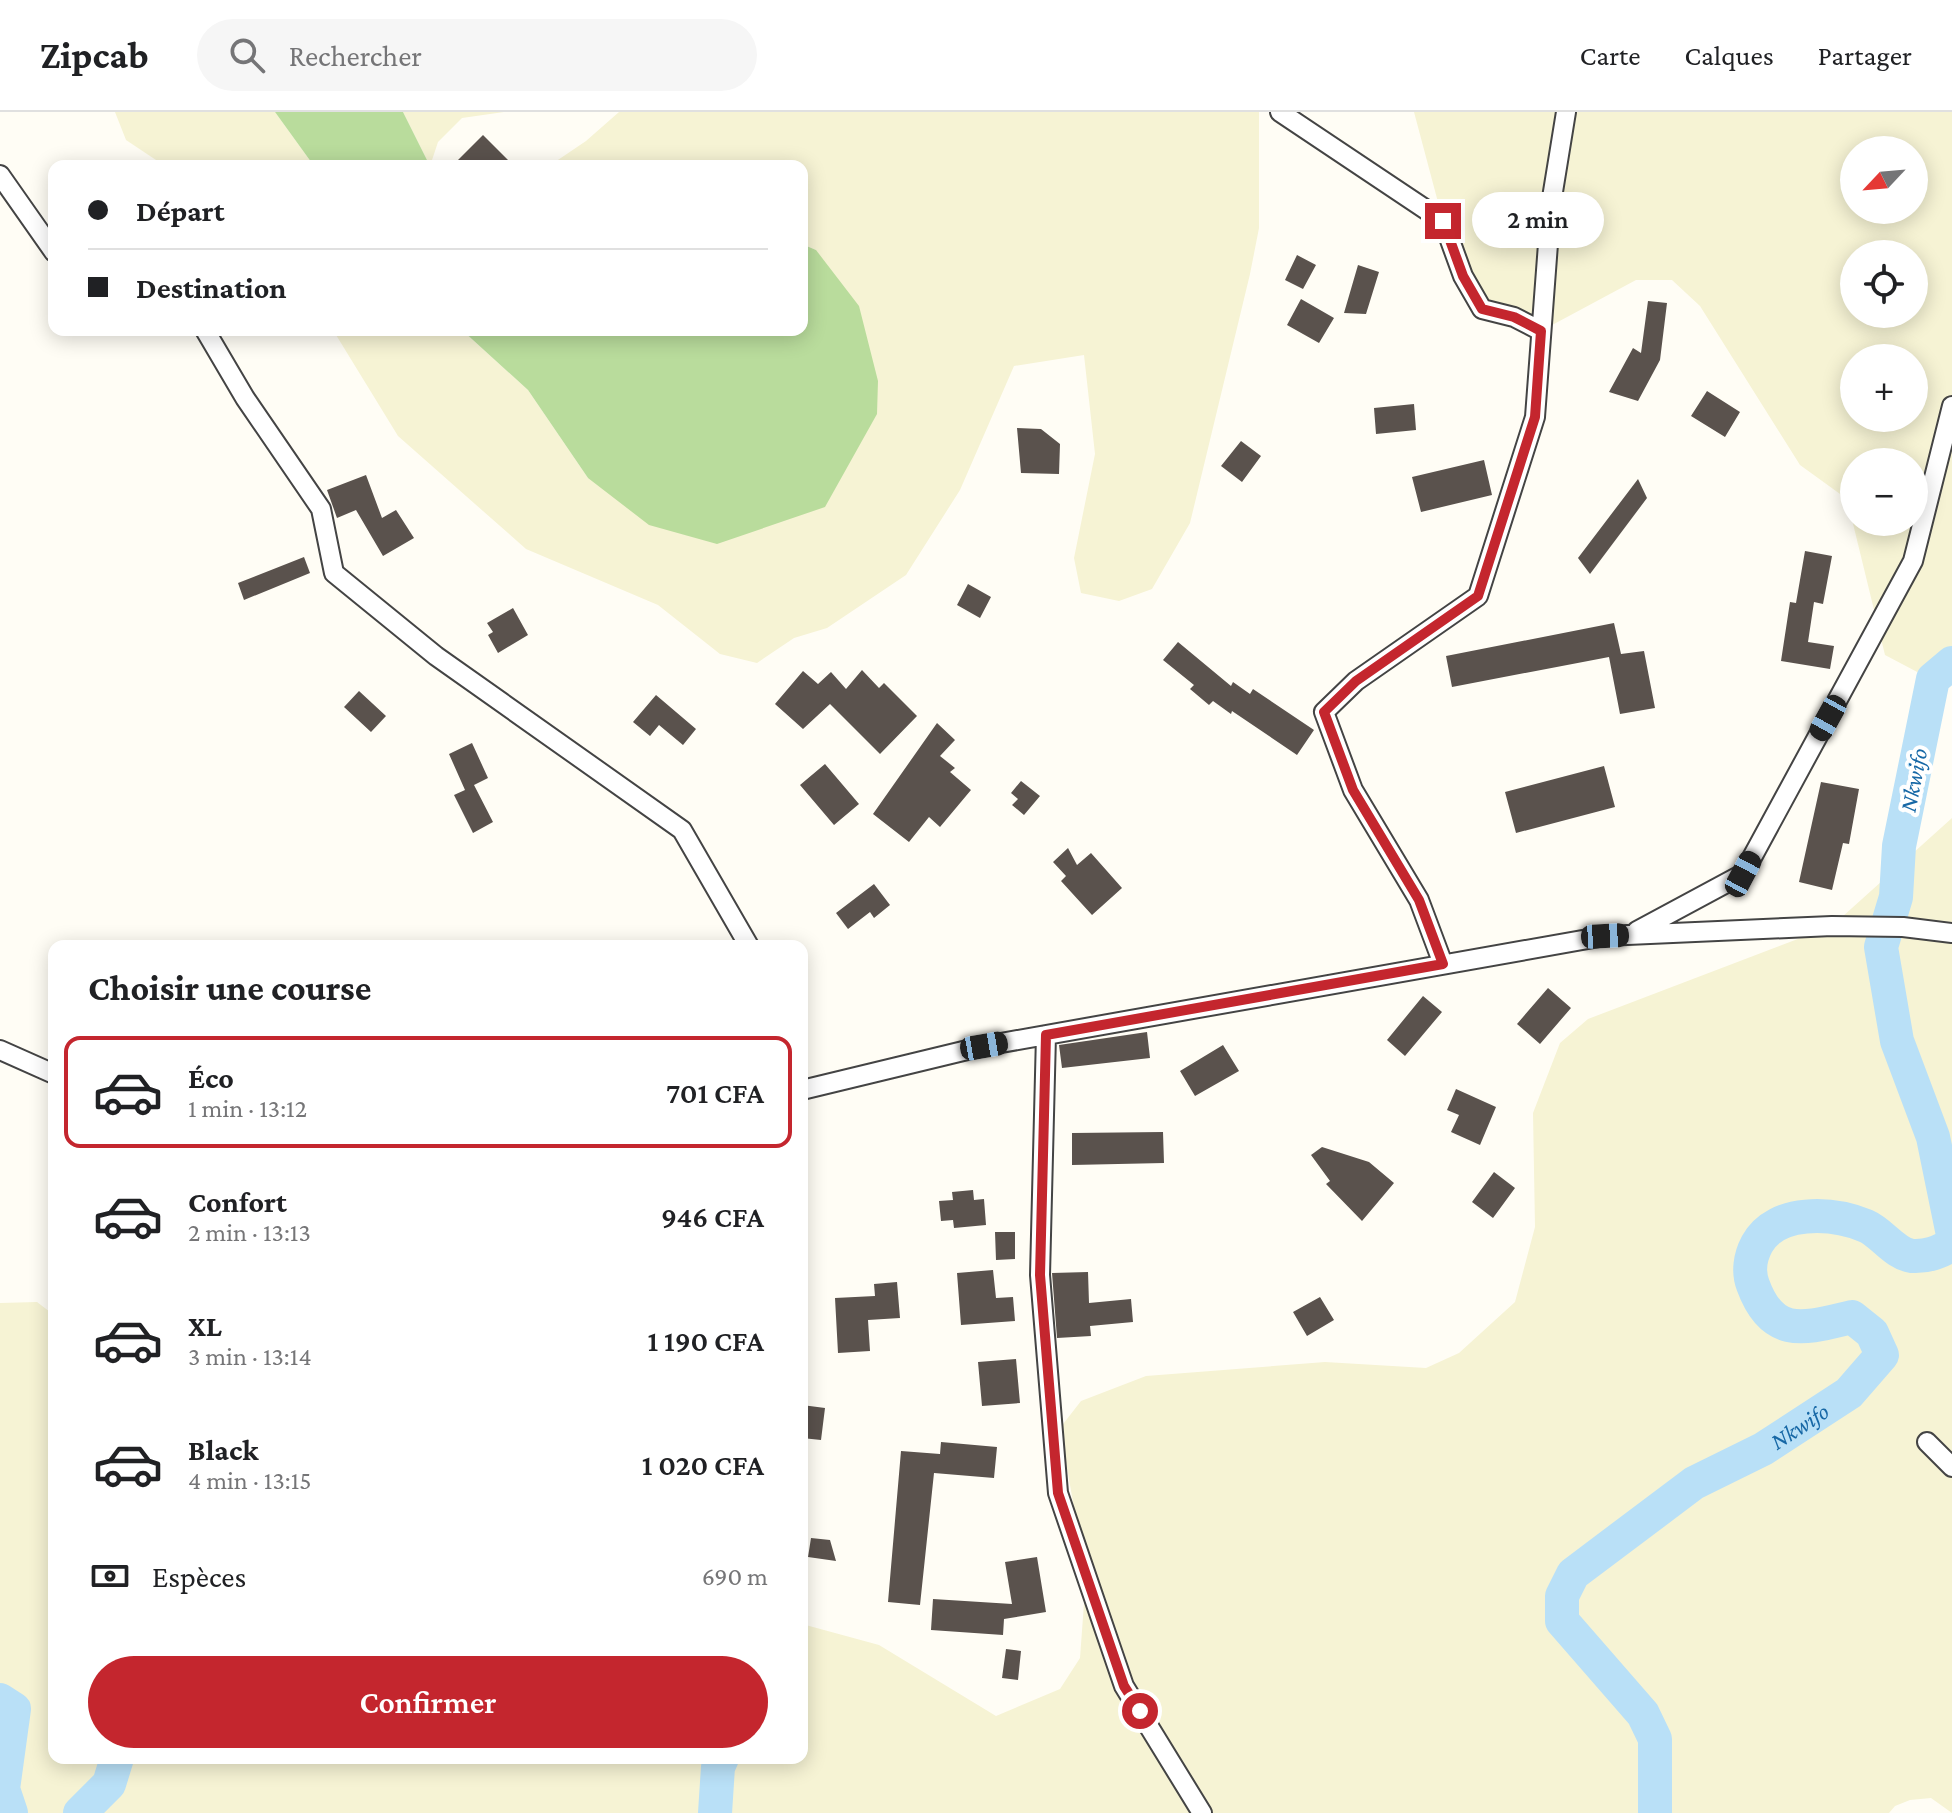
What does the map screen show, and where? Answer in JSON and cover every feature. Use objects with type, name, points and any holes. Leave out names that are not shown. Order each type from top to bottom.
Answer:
[{"type":"street","points":[[1280,112],[1443,221],[1463,276],[1482,309],[1514,317],[1541,331]]},
{"type":"street","points":[[1443,964],[1419,900],[1353,790],[1324,712],[1356,681],[1478,596],[1535,417],[1551,204],[1566,112]]},
{"type":"street","points":[[0,175],[48,243]]},
{"type":"street","points":[[209,336],[245,398],[321,509],[334,573],[436,656],[682,830],[746,940]]},
{"type":"street","points":[[1631,935],[1743,874],[1913,561],[1952,406]]},
{"type":"street","points":[[808,1089],[984,1046],[1443,964],[1631,935],[1870,927],[1903,927],[1952,933]]},
{"type":"street","points":[[1046,1035],[1040,1275],[1058,1493],[1124,1686],[1202,1813]]},
{"type":"street","points":[[0,1050],[48,1071]]},
{"type":"street","points":[[1927,1442],[1952,1467]]},
{"type":"shaded area","points":[[115,112],[275,112],[310,160],[156,160],[126,140]]},
{"type":"shaded area","points":[[403,112],[504,112],[462,118],[438,142],[432,160],[427,160]]},
{"type":"shaded area","points":[[619,112],[1259,112],[1259,228],[1250,274],[1190,523],[1152,589],[1119,601],[1081,593],[1074,558],[1095,454],[1084,355],[1014,366],[960,490],[906,575],[827,628],[794,638],[757,663],[720,654],[658,605],[526,549],[398,436],[337,336],[469,336],[528,390],[588,478],[825,506],[816,250],[808,247],[808,160],[558,160],[586,141]]},
{"type":"shaded area","points":[[1414,112],[1952,112],[1952,683],[1921,674],[1885,655],[1856,536],[1928,536],[1928,448],[1840,448],[1840,494],[1800,465],[1700,306],[1672,280],[1636,280],[1541,331],[1482,309],[1443,221]]},
{"type":"shaded area","points":[[1952,818],[1952,1813],[1931,1798],[1910,1800],[1895,1806],[1889,1813],[0,1813],[0,1303],[37,1302],[48,1310],[48,1764],[808,1764],[808,1626],[879,1645],[996,1716],[1060,1689],[1080,1658],[1086,1576],[1060,1428],[1081,1401],[1146,1376],[1325,1362],[1426,1368],[1459,1353],[1515,1302],[1535,1227],[1533,1113],[1560,1043],[1588,1019],[1832,926]]},
{"type":"green space","points":[[275,112],[403,112],[427,160],[310,160]]},
{"type":"green space","points":[[808,247],[816,250],[859,306],[878,381],[877,414],[825,507],[717,544],[649,525],[588,478],[528,390],[469,336],[808,336]]},
{"type":"building","points":[[483,135],[508,160],[458,160]]},
{"type":"building","points":[[1297,255],[1316,265],[1303,289],[1285,280]]},
{"type":"building","points":[[1358,265],[1379,272],[1366,314],[1344,313]]},
{"type":"building","points":[[1301,299],[1334,318],[1319,343],[1287,325]]},
{"type":"building","points":[[1648,301],[1667,303],[1660,360],[1638,401],[1609,392],[1633,348],[1641,353]]},
{"type":"building","points":[[1707,391],[1740,412],[1725,437],[1691,416]]},
{"type":"building","points":[[1414,404],[1416,430],[1376,434],[1374,408]]},
{"type":"building","points":[[1017,428],[1041,429],[1060,444],[1059,474],[1021,473]]},
{"type":"building","points":[[1241,441],[1261,456],[1242,482],[1221,466]]},
{"type":"building","points":[[1484,460],[1492,495],[1421,512],[1412,477]]},
{"type":"building","points":[[366,475],[382,518],[396,510],[414,538],[383,556],[356,510],[337,518],[327,490]]},
{"type":"building","points":[[1638,479],[1647,498],[1590,574],[1578,558]]},
{"type":"building","points":[[1805,551],[1832,556],[1823,604],[1814,602],[1808,642],[1834,646],[1830,669],[1781,661],[1790,602],[1796,603]]},
{"type":"building","points":[[304,557],[310,573],[244,600],[238,583]]},
{"type":"building","points":[[968,584],[991,597],[980,618],[957,605]]},
{"type":"building","points":[[513,608],[528,635],[498,653],[488,635],[493,632],[487,623]]},
{"type":"building","points":[[1614,623],[1621,654],[1644,651],[1655,708],[1620,714],[1609,657],[1452,687],[1446,656]]},
{"type":"building","points":[[1178,642],[1231,686],[1233,682],[1250,694],[1253,689],[1314,730],[1297,755],[1232,711],[1231,714],[1213,701],[1209,705],[1190,689],[1194,685],[1163,660]]},
{"type":"building","points":[[862,670],[879,688],[884,683],[917,716],[880,754],[830,704],[803,729],[775,704],[803,671],[818,684],[831,672],[846,689]]},
{"type":"building","points":[[359,691],[386,716],[371,732],[344,707]]},
{"type":"building","points":[[656,695],[696,729],[683,745],[659,725],[650,736],[633,722]]},
{"type":"building","points":[[937,723],[955,740],[940,756],[955,768],[950,772],[971,790],[940,827],[929,817],[909,842],[873,814]]},
{"type":"building","points":[[472,743],[488,778],[474,785],[493,822],[473,833],[454,795],[465,790],[449,754]]},
{"type":"building","points":[[825,764],[859,804],[834,825],[800,785]]},
{"type":"building","points":[[1604,766],[1615,807],[1516,833],[1505,792]]},
{"type":"building","points":[[1021,781],[1040,796],[1024,815],[1012,805],[1018,799],[1011,793]]},
{"type":"building","points":[[1821,782],[1859,789],[1849,844],[1843,843],[1832,890],[1799,882]]},
{"type":"building","points":[[1068,848],[1077,865],[1091,853],[1122,888],[1092,915],[1061,881],[1066,876],[1053,862]]},
{"type":"building","points":[[874,884],[890,905],[874,918],[870,912],[848,929],[836,913]]},
{"type":"building","points":[[1548,988],[1571,1008],[1540,1044],[1517,1024]]},
{"type":"building","points":[[1423,996],[1442,1012],[1405,1056],[1387,1040]]},
{"type":"building","points":[[1147,1032],[1150,1058],[1062,1068],[1059,1045]]},
{"type":"building","points":[[1223,1045],[1239,1071],[1195,1096],[1180,1071]]},
{"type":"building","points":[[1456,1089],[1496,1107],[1480,1145],[1451,1132],[1459,1115],[1447,1110]]},
{"type":"building","points":[[1163,1132],[1164,1163],[1072,1165],[1072,1133]]},
{"type":"building","points":[[1322,1147],[1369,1162],[1394,1183],[1362,1221],[1326,1184],[1330,1181],[1311,1155]]},
{"type":"building","points":[[1494,1172],[1515,1188],[1493,1218],[1472,1202]]},
{"type":"building","points":[[973,1190],[974,1200],[984,1199],[986,1225],[954,1228],[953,1220],[941,1221],[939,1201],[953,1200],[952,1192]]},
{"type":"building","points":[[995,1232],[1015,1232],[1015,1259],[996,1260]]},
{"type":"building","points":[[993,1270],[996,1298],[1013,1297],[1015,1321],[961,1325],[957,1273]]},
{"type":"building","points":[[1088,1272],[1089,1303],[1131,1299],[1133,1322],[1090,1326],[1091,1336],[1057,1338],[1052,1273]]},
{"type":"building","points":[[897,1282],[900,1318],[868,1320],[870,1351],[838,1353],[835,1298],[875,1296],[874,1284]]},
{"type":"building","points":[[1320,1297],[1334,1320],[1307,1336],[1293,1312]]},
{"type":"building","points":[[1016,1359],[1020,1403],[982,1406],[978,1362]]},
{"type":"building","points":[[808,1406],[825,1408],[821,1440],[808,1439]]},
{"type":"building","points":[[941,1442],[997,1447],[994,1478],[934,1473],[920,1605],[888,1602],[901,1451],[940,1454]]},
{"type":"building","points":[[811,1538],[830,1540],[836,1561],[808,1557]]},
{"type":"building","points":[[1037,1557],[1046,1612],[1004,1619],[1003,1635],[931,1630],[933,1599],[1012,1604],[1005,1562]]},
{"type":"building","points":[[1006,1649],[1021,1651],[1018,1680],[1002,1678]]},
{"type":"waterway","name":"Nkwifo","points":[[1952,663],[1933,679],[1899,846],[1896,897],[1881,947],[1897,1041],[1933,1137],[1952,1230]]},
{"type":"waterway","name":"Nkwifo","points":[[1655,1813],[1655,1739],[1643,1714],[1562,1621],[1562,1596],[1573,1574],[1694,1483],[1763,1449],[1849,1393],[1882,1355],[1872,1333],[1852,1317],[1792,1326],[1770,1315],[1761,1303],[1750,1270],[1757,1244],[1766,1233],[1777,1224],[1791,1219],[1822,1216],[1866,1226],[1912,1256],[1933,1254],[1952,1245]]},
{"type":"waterway","name":"Nkwifo","points":[[0,1700],[14,1709],[3,1789],[11,1813]]},
{"type":"waterway","name":"Nkwifo","points":[[80,1813],[109,1784],[115,1764]]},
{"type":"waterway","name":"Nkwifo","points":[[715,1813],[719,1764]]},
{"type":"route","points":[[1140,1711],[1124,1686],[1058,1493],[1040,1275],[1046,1035],[1443,964],[1419,900],[1353,790],[1324,712],[1356,681],[1478,596],[1535,417],[1541,331],[1514,317],[1482,309],[1463,276],[1443,221]]}]
